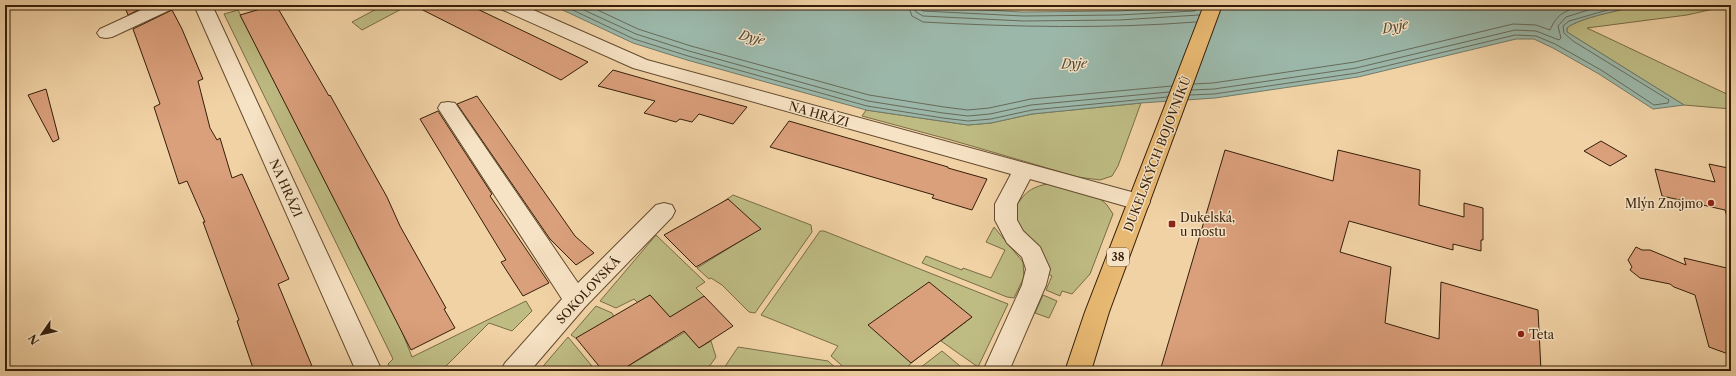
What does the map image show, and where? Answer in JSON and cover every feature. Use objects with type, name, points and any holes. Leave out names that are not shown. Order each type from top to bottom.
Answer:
[{"type":"main road","name":"DUKELSKÝCH BOJOVNÍKŮ","points":[[1078,371],[1097,312],[1213,5]]},
{"type":"street","points":[[106,33],[166,5]]},
{"type":"street","name":"NA HRÁZI","points":[[203,5],[370,371]]},
{"type":"street","name":"NA HRÁZI","points":[[507,5],[640,64],[1139,202]]},
{"type":"street","points":[[448,108],[576,300]]},
{"type":"street","points":[[996,371],[1034,285],[1038,269],[1032,253],[1015,237],[1006,220],[1006,204],[1023,171]]},
{"type":"street","name":"SOKOLOVSKÁ","points":[[514,371],[576,300],[664,210]]},
{"type":"shaded area","points":[[384,5],[409,5],[362,30],[352,22]]},
{"type":"shaded area","points":[[1641,5],[1731,5],[1687,15],[1587,28],[1731,96],[1731,109],[1684,105],[1567,32],[1567,28],[1582,20]]},
{"type":"shaded area","points":[[238,10],[335,201],[351,229],[357,245],[401,329],[412,357],[526,301],[532,311],[512,331],[489,323],[446,366],[454,371],[392,371],[388,364],[393,359],[224,14]]},
{"type":"shaded area","points":[[1141,103],[1118,166],[1112,176],[1100,180],[1078,177],[862,116],[866,110],[968,125],[991,123],[1032,114]]},
{"type":"shaded area","points":[[1051,183],[1099,198],[1107,205],[1113,214],[1090,274],[1072,294],[1062,291],[1060,296],[1046,290],[1052,276],[1046,273],[1016,226],[1012,212],[1027,192]]},
{"type":"shaded area","points":[[733,195],[811,225],[812,232],[755,313],[749,312],[722,285],[711,278],[709,279],[697,268],[760,229],[720,204]]},
{"type":"shaded area","points":[[994,227],[1023,262],[1024,277],[1014,298],[1007,297],[922,263],[926,256],[962,270],[963,268],[991,278],[1005,250],[986,242]]},
{"type":"shaded area","points":[[820,231],[824,231],[1008,304],[978,367],[941,341],[972,317],[911,363],[905,371],[848,371],[831,356],[838,346],[761,315]]},
{"type":"shaded area","points":[[656,235],[705,282],[696,288],[705,297],[670,317],[650,295],[638,303],[634,299],[616,308],[600,301]]},
{"type":"shaded area","points":[[1043,295],[1057,301],[1049,318],[1035,313]]},
{"type":"shaded area","points":[[596,306],[612,313],[614,317],[577,339],[571,335]]},
{"type":"shaded area","points":[[685,332],[699,348],[711,341],[716,357],[706,371],[620,371]]},
{"type":"shaded area","points":[[568,337],[596,371],[539,371]]},
{"type":"shaded area","points":[[738,347],[828,361],[839,371],[722,371]]},
{"type":"shaded area","points":[[942,351],[966,371],[916,371]]},
{"type":"water","name":"Dyje","points":[[552,5],[886,5],[1023,12],[1119,11],[1229,5],[1641,5],[1582,20],[1567,28],[1567,32],[1684,105],[1653,109],[1599,74],[1553,48],[1534,39],[1516,39],[1358,77],[1215,98],[1141,103],[1032,114],[991,123],[968,125],[866,110],[687,60],[633,43]]},
{"type":"building","points":[[124,5],[148,5],[128,15]]},
{"type":"building","points":[[276,5],[329,96],[330,95],[387,197],[400,226],[446,308],[444,309],[455,328],[411,350],[240,15]]},
{"type":"building","points":[[413,5],[469,5],[588,62],[561,80]]},
{"type":"building","points":[[172,10],[182,29],[203,79],[198,81],[210,128],[217,140],[220,138],[232,178],[242,174],[289,279],[278,284],[314,371],[254,371],[237,321],[239,320],[203,222],[205,222],[187,181],[179,184],[154,107],[160,104],[133,29]]},
{"type":"building","points":[[613,70],[747,107],[733,124],[699,114],[692,122],[680,119],[676,122],[644,113],[655,101],[598,86]]},
{"type":"building","points":[[46,89],[59,139],[53,142],[28,95]]},
{"type":"building","points":[[477,96],[575,236],[594,253],[576,265],[550,239],[457,104]]},
{"type":"building","points":[[438,111],[492,194],[490,196],[549,283],[523,296],[501,262],[506,260],[420,119]]},
{"type":"building","points":[[789,121],[987,179],[972,210],[932,198],[934,195],[770,147]]},
{"type":"building","points":[[1601,141],[1627,156],[1610,166],[1584,151]]},
{"type":"building","points":[[1225,150],[1333,181],[1338,150],[1420,170],[1419,205],[1464,217],[1464,203],[1483,208],[1483,240],[1481,240],[1481,251],[1453,244],[1453,250],[1349,221],[1340,252],[1391,267],[1385,323],[1439,339],[1441,282],[1538,310],[1541,371],[1160,371]]},
{"type":"building","name":"Mlýn Znojmo","points":[[1709,164],[1728,168],[1731,176],[1731,219],[1728,220],[1725,210],[1662,196],[1655,169],[1715,182]]},
{"type":"building","points":[[728,199],[761,229],[696,267],[664,235]]},
{"type":"building","points":[[1636,247],[1642,250],[1650,250],[1686,265],[1684,258],[1731,269],[1731,355],[1709,347],[1695,295],[1670,284],[1640,278],[1630,270],[1632,267],[1628,260]]},
{"type":"building","points":[[929,282],[972,317],[911,363],[868,325]]},
{"type":"building","points":[[650,295],[670,317],[704,296],[733,326],[699,348],[684,331],[620,371],[603,371],[576,338]]},
{"type":"place","name":"Mlýn Znojmo","points":[[1711,203]]},
{"type":"place","name":"Dukelská, u mostu","points":[[1172,224]]},
{"type":"place","name":"Teta","points":[[1521,334]]}]
